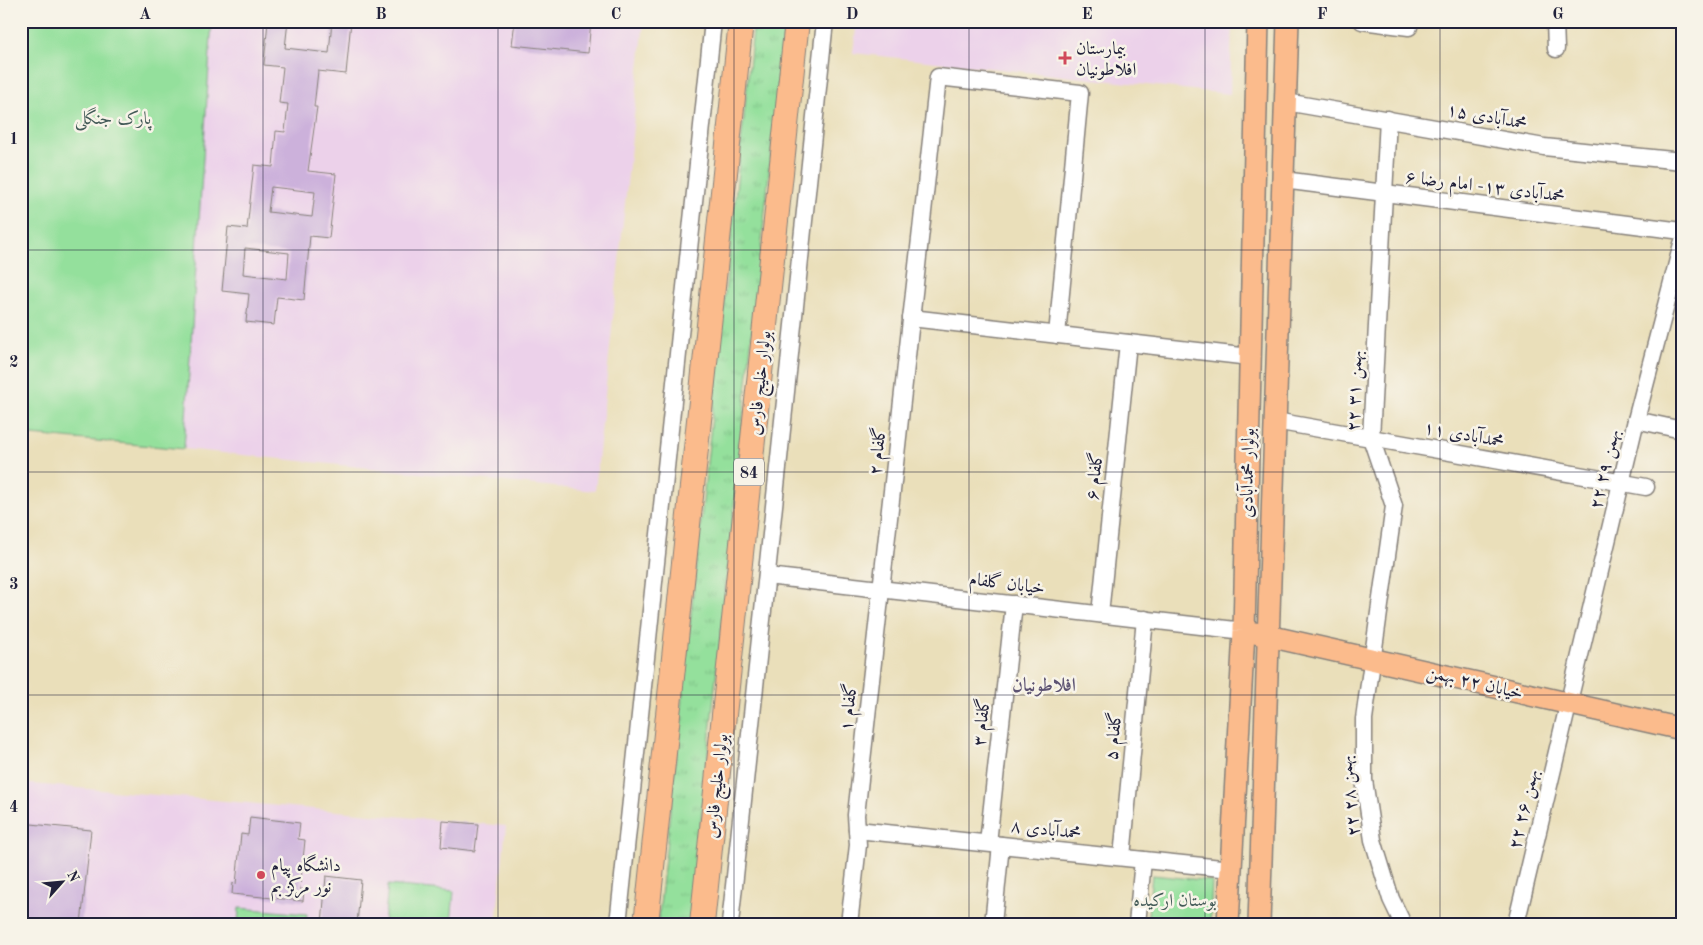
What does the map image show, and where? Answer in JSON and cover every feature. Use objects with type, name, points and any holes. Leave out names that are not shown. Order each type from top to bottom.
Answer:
[{"type":"highway","points":[[646,924],[741,21]]},
{"type":"highway","name":"بولوار خلیج فارس","points":[[702,924],[797,21]]},
{"type":"main road","name":"بولوار محمدآبادی","points":[[1228,924],[1244,630],[1258,21]]},
{"type":"main road","name":"بولوار محمدآبادی","points":[[1260,924],[1288,21]]},
{"type":"main road","name":"خیابان ۲۲ بهمن","points":[[1244,630],[1682,729]]},
{"type":"street","points":[[618,924],[713,21]]},
{"type":"street","points":[[730,924],[825,21]]},
{"type":"street","points":[[1362,21],[1409,27],[1408,21]]},
{"type":"street","points":[[1555,21],[1556,49]]},
{"type":"street","name":"گلفام ۲","points":[[882,589],[938,77],[1080,93],[1057,334]]},
{"type":"street","name":"محمدآبادی ۱۵","points":[[1286,102],[1544,147],[1682,161]]},
{"type":"street","name":"۲۲ بهمن ۳۱","points":[[1373,659],[1394,506],[1371,438],[1388,119]]},
{"type":"street","name":"محمدآبادی ۱۳- امام رضا ۶","points":[[1283,180],[1682,231]]},
{"type":"street","name":"۲۲ بهمن ۲۹","points":[[1568,704],[1636,420],[1682,244]]},
{"type":"street","points":[[912,318],[1250,357]]},
{"type":"street","name":"گلفام ۶","points":[[1100,614],[1128,343]]},
{"type":"street","points":[[1636,420],[1682,430]]},
{"type":"street","name":"محمدآبادی ۱۱","points":[[1275,421],[1646,487]]},
{"type":"street","name":"خیابان گلفام","points":[[767,576],[1244,630]]},
{"type":"street","name":"گلفام ۱","points":[[849,924],[858,845],[856,815],[882,589]]},
{"type":"street","name":"گلفام ۳","points":[[993,924],[995,844],[1014,604]]},
{"type":"street","name":"گلفام ۵","points":[[1122,857],[1144,619]]},
{"type":"street","name":"۲۲ بهمن ۲۸","points":[[1373,659],[1364,719],[1364,780],[1373,840],[1391,898],[1403,924]]},
{"type":"street","name":"۲۲ بهمن ۲۶","points":[[1516,924],[1568,704]]},
{"type":"street","name":"محمدآبادی ۸","points":[[857,830],[1231,868]]},
{"type":"street","points":[[1137,924],[1144,860]]},
{"type":"shaded area","points":[[212,21],[644,21],[595,491],[184,449]]},
{"type":"shaded area","name":"بیمارستان افلاطونیان","points":[[857,21],[1232,21],[1230,94],[853,53]]},
{"type":"shaded area","name":"دانشگاه پیام نور مرکز بم","points":[[21,783],[506,826],[496,924],[21,924]]},
{"type":"green space","name":"پارک جنگلی","points":[[21,21],[212,21],[184,449],[21,434]]},
{"type":"green space","points":[[754,21],[785,21],[690,924],[658,924]]},
{"type":"green space","name":"بوستان ارکیده","points":[[1152,875],[1212,881],[1210,924],[1147,924]]},
{"type":"green space","points":[[388,885],[454,891],[451,924],[384,924]]},
{"type":"green space","points":[[239,908],[307,914],[306,924],[238,924]]},
{"type":"building","points":[[268,21],[288,21],[285,48],[329,53],[332,21],[351,21],[346,74],[318,71],[314,107],[317,107],[308,171],[336,174],[329,238],[310,236],[304,300],[277,297],[274,325],[246,322],[249,294],[222,291],[228,227],[247,229],[254,165],[273,167],[276,131],[285,132],[288,104],[279,103],[283,67],[264,65]],"holes":[[[271,187],[315,192],[312,217],[268,212]],[[245,248],[289,253],[287,279],[243,274]]]},
{"type":"building","points":[[515,21],[540,21],[566,25],[566,21],[591,21],[588,53],[512,45]]},
{"type":"building","points":[[250,817],[300,823],[298,839],[305,840],[300,889],[304,890],[303,901],[232,894],[233,883],[236,884],[241,834],[248,835]]},
{"type":"building","points":[[443,821],[478,824],[475,851],[441,847]]},
{"type":"building","points":[[21,823],[91,830],[81,924],[21,924]]},
{"type":"building","points":[[326,876],[361,880],[357,924],[322,924]]},
{"type":"place","name":"بیمارستان افلاطونیان","points":[[1065,58]]},
{"type":"place","name":"دانشگاه پیام نور مرکز بم","points":[[261,875]]},
{"type":"district","name":"افلاطونیان","points":[[1044,684]]}]
